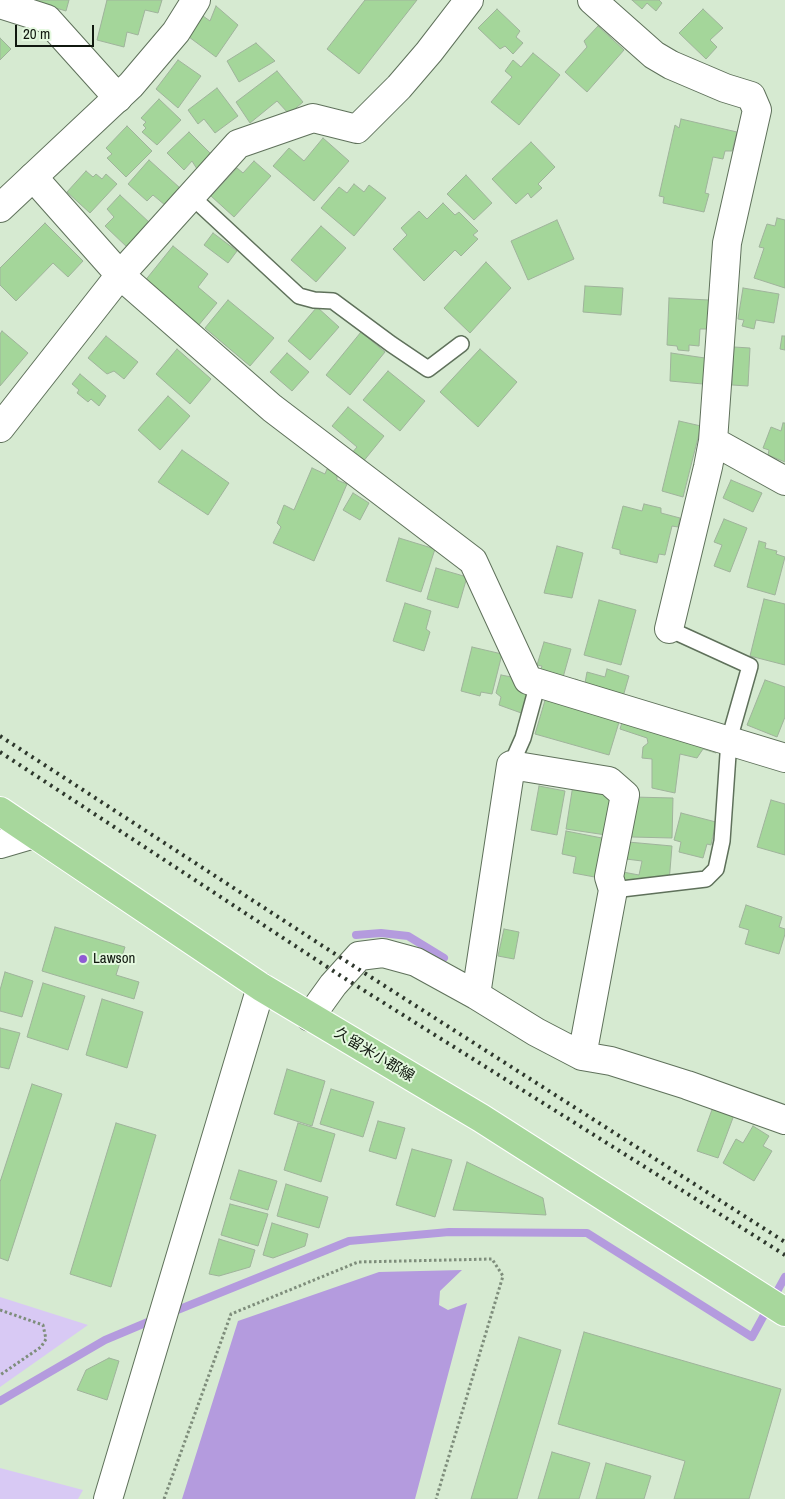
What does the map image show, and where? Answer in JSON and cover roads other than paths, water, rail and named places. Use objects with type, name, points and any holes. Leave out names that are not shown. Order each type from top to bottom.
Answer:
[{"type":"main road","name":"久留米小郡線","points":[[0,811],[261,987],[481,1118],[785,1312]]},
{"type":"street","points":[[0,208],[131,85],[176,32],[196,0]]},
{"type":"street","points":[[0,428],[120,275],[238,144],[313,118],[357,130],[399,87],[469,0]]},
{"type":"street","points":[[592,0],[654,55],[671,65],[725,88],[751,96],[757,110],[727,243],[713,440],[669,628]]},
{"type":"street","points":[[0,4],[47,19],[118,98]]},
{"type":"street","points":[[33,177],[120,275],[272,408],[473,562],[528,680],[785,758]]},
{"type":"street","points":[[713,440],[785,481]]},
{"type":"street","points":[[476,995],[511,765],[608,781],[625,794],[609,877],[613,890],[582,1056]]},
{"type":"street","points":[[0,844],[34,834]]},
{"type":"street","points":[[310,1017],[333,985],[359,956],[383,953],[416,962],[476,995],[536,1032],[582,1056],[611,1061],[687,1085],[785,1120]]},
{"type":"street","points":[[108,1499],[261,987]]},
{"type":"lane","points":[[191,196],[299,296],[314,300],[333,301],[428,369],[462,344]]},
{"type":"lane","points":[[613,890],[706,880],[716,868],[722,841],[729,740],[750,666],[669,628]]},
{"type":"lane","points":[[511,765],[523,738],[538,683]]},
{"type":"waterway","points":[[356,935],[381,933],[408,936],[444,958]]},
{"type":"waterway","points":[[170,1313],[349,1241],[449,1232],[587,1233],[752,1337],[785,1277]]},
{"type":"waterway","points":[[0,1401],[105,1340],[155,1319]]},
{"type":"railway","points":[[0,736],[352,965],[785,1242]]},
{"type":"railway","points":[[0,752],[341,976],[785,1255]]},
{"type":"place","name":"Lawson","points":[[83,959]]}]
